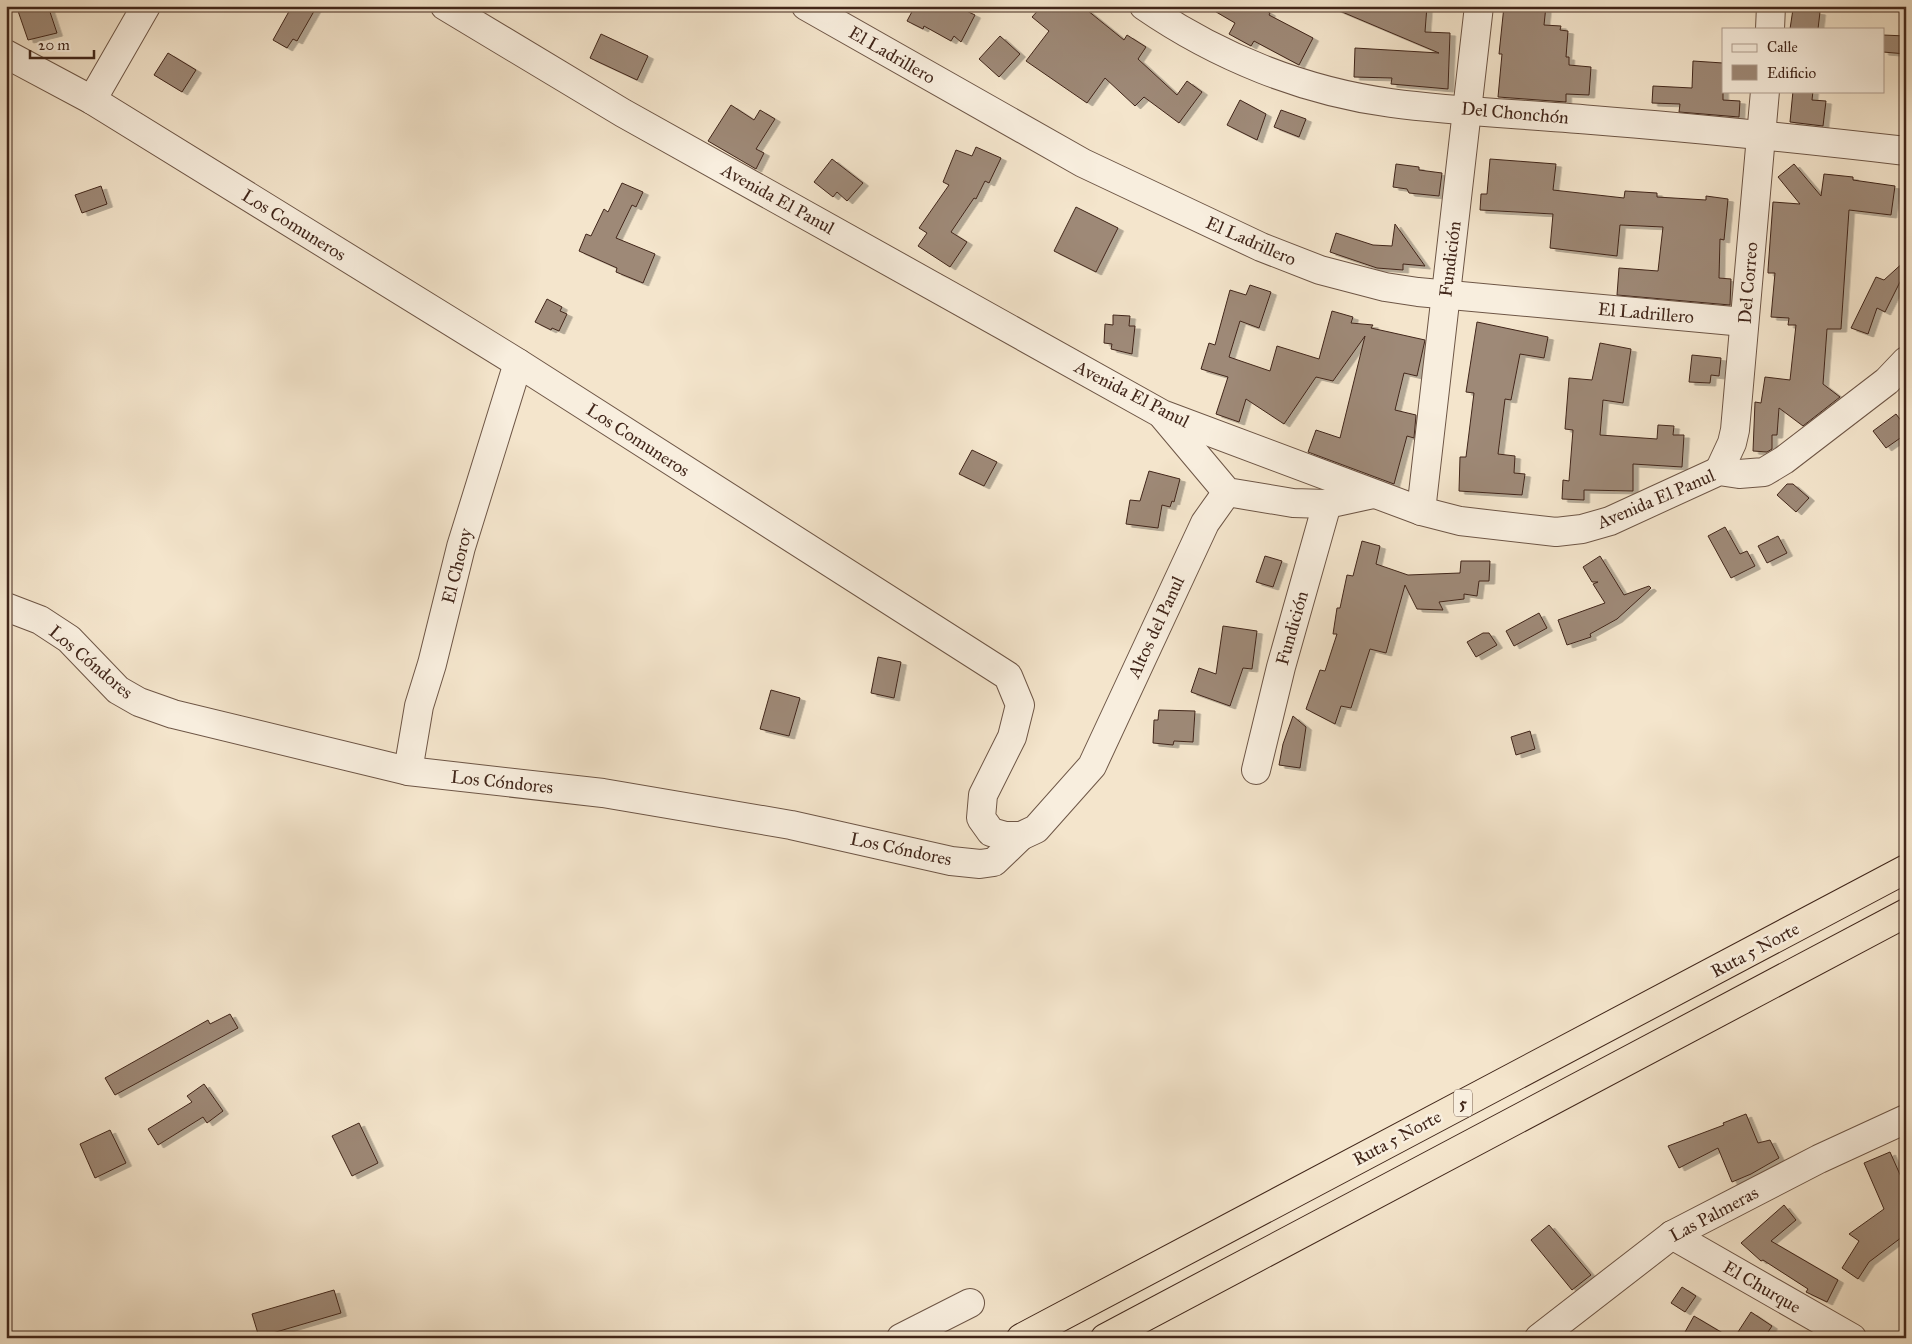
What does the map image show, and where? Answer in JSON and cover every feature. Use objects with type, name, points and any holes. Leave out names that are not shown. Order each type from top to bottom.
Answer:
[{"type":"highway","name":"Ruta 5 Norte","points":[[1021,1338],[1906,869]]},
{"type":"highway","name":"5","points":[[1105,1338],[1906,913]]},
{"type":"street","points":[[92,100],[146,6]]},
{"type":"street","name":"Avenida El Panul","points":[[445,6],[623,113],[1162,414],[1373,494],[1421,511],[1460,521],[1556,532],[1582,529],[1610,521],[1719,472],[1751,474],[1764,472],[1784,460],[1887,381],[1906,361]]},
{"type":"street","name":"El Ladrillero","points":[[806,6],[1083,164],[1261,247],[1313,268],[1393,288],[1744,322]]},
{"type":"street","name":"Del Chonchón","points":[[1144,6],[1200,40],[1237,59],[1313,86],[1390,103],[1761,134],[1906,151]]},
{"type":"street","name":"Fundición","points":[[1421,511],[1479,6]]},
{"type":"street","points":[[1770,28],[1771,6]]},
{"type":"street","name":"Los Comuneros","points":[[6,54],[92,100],[518,363],[1008,676],[1020,705],[1012,738],[983,795],[981,818],[991,832],[1005,836],[1021,836]]},
{"type":"street","name":"Del Correo","points":[[1719,472],[1732,443],[1735,430],[1765,92]]},
{"type":"street","name":"El Choroy","points":[[408,771],[419,706],[432,664],[461,547],[518,363]]},
{"type":"street","points":[[1162,414],[1227,492],[1294,503],[1327,504],[1373,494]]},
{"type":"street","name":"Altos del Panul","points":[[1021,836],[1036,829],[1092,766],[1205,523],[1227,492]]},
{"type":"street","name":"Fundición","points":[[1256,770],[1281,667],[1327,504]]},
{"type":"street","name":"Los Cóndores","points":[[6,607],[40,620],[69,639],[118,690],[139,702],[173,714],[408,771],[603,793],[791,825],[951,861],[980,864],[994,862],[1021,836]]},
{"type":"street","name":"Las Palmeras","points":[[1539,1338],[1672,1235],[1819,1159],[1906,1119]]},
{"type":"street","name":"El Churque","points":[[1672,1235],[1852,1338]]},
{"type":"street","points":[[900,1338],[970,1303]]},
{"type":"building","points":[[32,6],[48,6],[57,33],[28,40],[18,11]]},
{"type":"building","points":[[292,6],[317,6],[297,41],[293,39],[287,48],[273,40]]},
{"type":"building","points":[[915,6],[956,6],[975,15],[961,42],[954,36],[951,41],[924,26],[923,29],[907,21]]},
{"type":"building","points":[[1042,6],[1082,6],[1124,40],[1127,35],[1146,47],[1138,59],[1177,95],[1187,81],[1202,92],[1179,123],[1144,97],[1135,106],[1105,78],[1087,103],[1026,61],[1049,31],[1032,17]]},
{"type":"building","points":[[1206,6],[1258,6],[1270,13],[1269,15],[1313,38],[1299,65],[1254,41],[1251,46],[1229,34],[1235,23]]},
{"type":"building","points":[[1328,6],[1427,6],[1425,32],[1450,33],[1448,89],[1391,84],[1392,78],[1354,77],[1355,48],[1439,53]]},
{"type":"building","points":[[1504,6],[1546,6],[1544,25],[1561,26],[1560,30],[1568,31],[1566,57],[1569,57],[1569,65],[1591,67],[1589,95],[1566,94],[1566,102],[1498,97],[1502,54],[1499,54]]},
{"type":"building","points":[[1793,9],[1820,12],[1818,28],[1790,28]]},
{"type":"building","points":[[601,34],[648,56],[637,80],[590,58]]},
{"type":"building","points":[[1884,35],[1906,36],[1906,54],[1884,52]]},
{"type":"building","points":[[1000,36],[1020,54],[999,77],[979,59]]},
{"type":"building","points":[[168,53],[196,70],[182,92],[154,75]]},
{"type":"building","points":[[1693,61],[1722,63],[1723,100],[1740,101],[1739,117],[1679,112],[1680,104],[1652,103],[1653,86],[1692,88]]},
{"type":"building","points":[[1793,92],[1813,92],[1812,100],[1826,101],[1823,126],[1790,122]]},
{"type":"building","points":[[1240,100],[1266,114],[1257,140],[1227,125]]},
{"type":"building","points":[[731,105],[754,120],[760,110],[775,119],[756,149],[764,153],[756,169],[708,141]]},
{"type":"building","points":[[1281,110],[1306,119],[1299,137],[1274,127]]},
{"type":"building","points":[[976,147],[1001,158],[989,183],[985,181],[976,199],[974,198],[951,232],[967,242],[950,267],[918,246],[927,233],[919,228],[949,185],[943,182],[956,150],[972,156]]},
{"type":"building","points":[[832,159],[863,183],[847,201],[837,192],[833,197],[814,182]]},
{"type":"building","points":[[1490,159],[1556,164],[1553,190],[1624,198],[1625,191],[1657,193],[1657,197],[1706,200],[1706,196],[1728,199],[1724,240],[1720,239],[1719,278],[1731,279],[1730,305],[1617,295],[1619,268],[1658,271],[1663,227],[1620,225],[1617,256],[1550,248],[1553,214],[1480,210],[1481,194],[1487,194]]},
{"type":"building","points":[[1396,164],[1442,173],[1439,196],[1409,193],[1407,189],[1393,187]]},
{"type":"building","points":[[1794,164],[1821,196],[1824,174],[1853,177],[1853,180],[1895,186],[1891,215],[1849,210],[1841,329],[1827,329],[1823,384],[1840,397],[1803,426],[1779,408],[1777,435],[1772,435],[1772,449],[1767,452],[1753,451],[1755,402],[1761,403],[1765,377],[1790,380],[1796,325],[1788,325],[1789,318],[1771,317],[1775,273],[1768,273],[1768,270],[1773,202],[1800,204],[1778,177]]},
{"type":"building","points":[[622,183],[643,192],[636,207],[632,205],[616,238],[655,254],[643,283],[616,272],[617,268],[579,251],[586,234],[591,236],[604,209],[608,212]]},
{"type":"building","points":[[101,186],[107,204],[82,213],[75,195]]},
{"type":"building","points":[[1076,207],[1118,228],[1096,272],[1054,251]]},
{"type":"building","points":[[1395,224],[1425,266],[1403,264],[1403,270],[1377,268],[1330,252],[1336,233],[1373,245],[1392,246]]},
{"type":"building","points":[[1906,260],[1906,270],[1885,312],[1877,308],[1868,334],[1851,328],[1876,277],[1884,280]]},
{"type":"building","points":[[1250,285],[1271,292],[1259,328],[1240,321],[1229,357],[1270,371],[1277,346],[1319,359],[1332,311],[1353,317],[1351,323],[1373,325],[1371,328],[1425,340],[1417,376],[1404,373],[1395,410],[1416,415],[1414,438],[1407,436],[1394,484],[1308,452],[1316,430],[1340,438],[1365,336],[1333,381],[1316,377],[1284,424],[1246,399],[1239,422],[1216,414],[1228,377],[1201,369],[1209,343],[1215,345],[1230,290],[1246,295]]},
{"type":"building","points":[[547,299],[562,307],[560,311],[567,314],[559,331],[552,328],[551,330],[535,322]]},
{"type":"building","points":[[1113,315],[1130,316],[1129,326],[1135,326],[1132,354],[1111,349],[1112,344],[1104,343],[1105,324],[1113,325]]},
{"type":"building","points":[[1477,322],[1548,337],[1544,358],[1520,354],[1511,400],[1505,399],[1498,454],[1515,456],[1514,473],[1525,474],[1522,495],[1459,491],[1460,457],[1466,457],[1474,393],[1466,392]]},
{"type":"building","points":[[1600,343],[1631,349],[1623,403],[1603,400],[1600,435],[1657,439],[1658,425],[1674,426],[1673,435],[1684,435],[1682,467],[1633,464],[1633,491],[1584,490],[1584,500],[1562,499],[1563,480],[1569,481],[1573,430],[1565,429],[1569,378],[1592,380]]},
{"type":"building","points":[[1692,355],[1721,358],[1719,376],[1711,375],[1710,383],[1689,382]]},
{"type":"building","points":[[1896,414],[1906,427],[1906,434],[1886,448],[1873,431]]},
{"type":"building","points":[[972,450],[997,462],[984,486],[959,474]]},
{"type":"building","points":[[1149,471],[1180,479],[1174,502],[1172,501],[1170,507],[1162,505],[1158,528],[1126,524],[1130,500],[1140,501]]},
{"type":"building","points":[[1787,484],[1793,484],[1809,498],[1796,512],[1777,495]]},
{"type":"building","points":[[1725,527],[1740,554],[1747,551],[1755,566],[1731,578],[1708,536]]},
{"type":"building","points":[[1778,536],[1787,553],[1767,563],[1758,546]]},
{"type":"building","points":[[1362,541],[1380,546],[1376,564],[1408,575],[1460,573],[1461,561],[1490,561],[1489,581],[1479,581],[1477,596],[1464,594],[1464,599],[1439,602],[1443,610],[1417,609],[1405,585],[1386,653],[1370,649],[1351,708],[1341,706],[1335,724],[1306,709],[1320,670],[1325,671],[1337,634],[1333,634],[1337,608],[1340,608],[1347,575],[1353,576]]},
{"type":"building","points":[[1265,556],[1282,561],[1273,587],[1256,582]]},
{"type":"building","points":[[1600,556],[1624,595],[1649,586],[1651,588],[1617,619],[1590,634],[1591,637],[1567,645],[1558,620],[1605,603],[1593,584],[1598,582],[1592,582],[1583,567]]},
{"type":"building","points":[[1539,613],[1547,628],[1514,646],[1506,631]]},
{"type":"building","points":[[1223,626],[1257,631],[1252,669],[1243,668],[1230,706],[1191,692],[1199,668],[1216,674]]},
{"type":"building","points":[[1483,633],[1489,633],[1497,645],[1476,657],[1467,642]]},
{"type":"building","points":[[878,657],[901,662],[894,698],[871,693]]},
{"type":"building","points":[[771,690],[800,698],[789,736],[760,729]]},
{"type":"building","points":[[1159,710],[1195,711],[1193,742],[1174,741],[1173,745],[1153,743],[1154,720],[1158,720]]},
{"type":"building","points":[[1293,716],[1306,727],[1300,768],[1279,765],[1283,744]]},
{"type":"building","points":[[1530,731],[1535,749],[1516,755],[1511,737]]},
{"type":"building","points":[[230,1014],[238,1028],[115,1095],[105,1078],[208,1020],[210,1024]]},
{"type":"building","points":[[204,1084],[223,1111],[207,1123],[203,1117],[158,1145],[148,1129],[192,1102],[187,1096]]},
{"type":"building","points":[[1746,1114],[1758,1143],[1770,1140],[1779,1158],[1751,1174],[1732,1182],[1718,1148],[1679,1168],[1668,1146],[1724,1125],[1723,1123]]},
{"type":"building","points":[[359,1123],[378,1163],[352,1176],[332,1136]]},
{"type":"building","points":[[110,1130],[126,1163],[95,1178],[80,1144]]},
{"type":"building","points":[[1890,1152],[1906,1188],[1906,1234],[1869,1262],[1858,1279],[1842,1268],[1859,1241],[1849,1234],[1884,1209],[1864,1163]]},
{"type":"building","points":[[1784,1205],[1796,1220],[1771,1241],[1838,1280],[1827,1302],[1806,1292],[1808,1289],[1763,1260],[1761,1261],[1741,1243]]},
{"type":"building","points":[[1549,1225],[1591,1275],[1572,1290],[1531,1240]]},
{"type":"building","points":[[1682,1287],[1696,1296],[1685,1312],[1671,1303]]},
{"type":"building","points":[[334,1290],[341,1313],[259,1337],[252,1314]]},
{"type":"building","points":[[1751,1312],[1772,1326],[1764,1338],[1734,1338]]},
{"type":"building","points":[[1694,1316],[1731,1338],[1694,1338],[1685,1332]]}]
